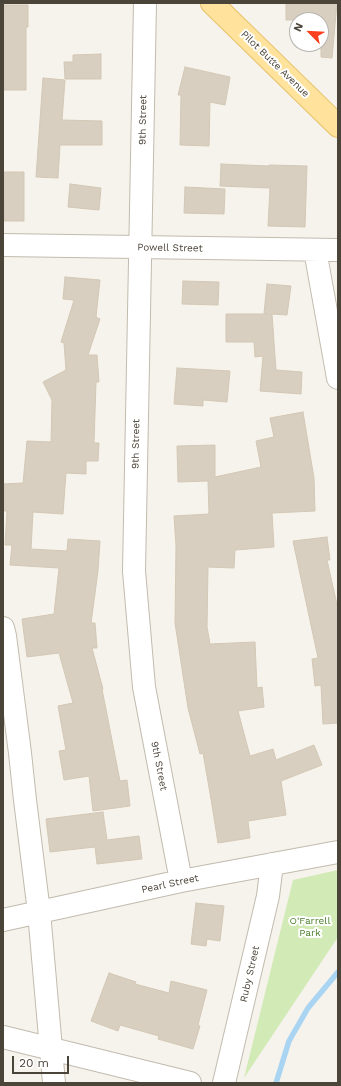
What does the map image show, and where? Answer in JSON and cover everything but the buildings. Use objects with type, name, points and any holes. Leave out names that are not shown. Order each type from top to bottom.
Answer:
[{"type":"main road","name":"Pilot Butte Avenue","points":[[212,3],[338,126]]},
{"type":"street","name":"9th Street","points":[[145,3],[134,571],[144,687],[181,881]]},
{"type":"street","name":"Powell Street","points":[[3,245],[338,250]]},
{"type":"street","points":[[315,250],[338,378]]},
{"type":"street","points":[[3,628],[39,912],[54,1083]]},
{"type":"street","name":"Pearl Street","points":[[3,920],[181,881],[338,852]]},
{"type":"street","name":"Ruby Street","points":[[224,1083],[268,896],[272,864]]},
{"type":"street","points":[[3,1037],[190,1083]]},
{"type":"green space","name":"O'Farrell Park","points":[[338,870],[338,937],[244,1078],[293,880]]},
{"type":"waterway","points":[[276,1083],[289,1041],[308,1008],[338,972]]}]
